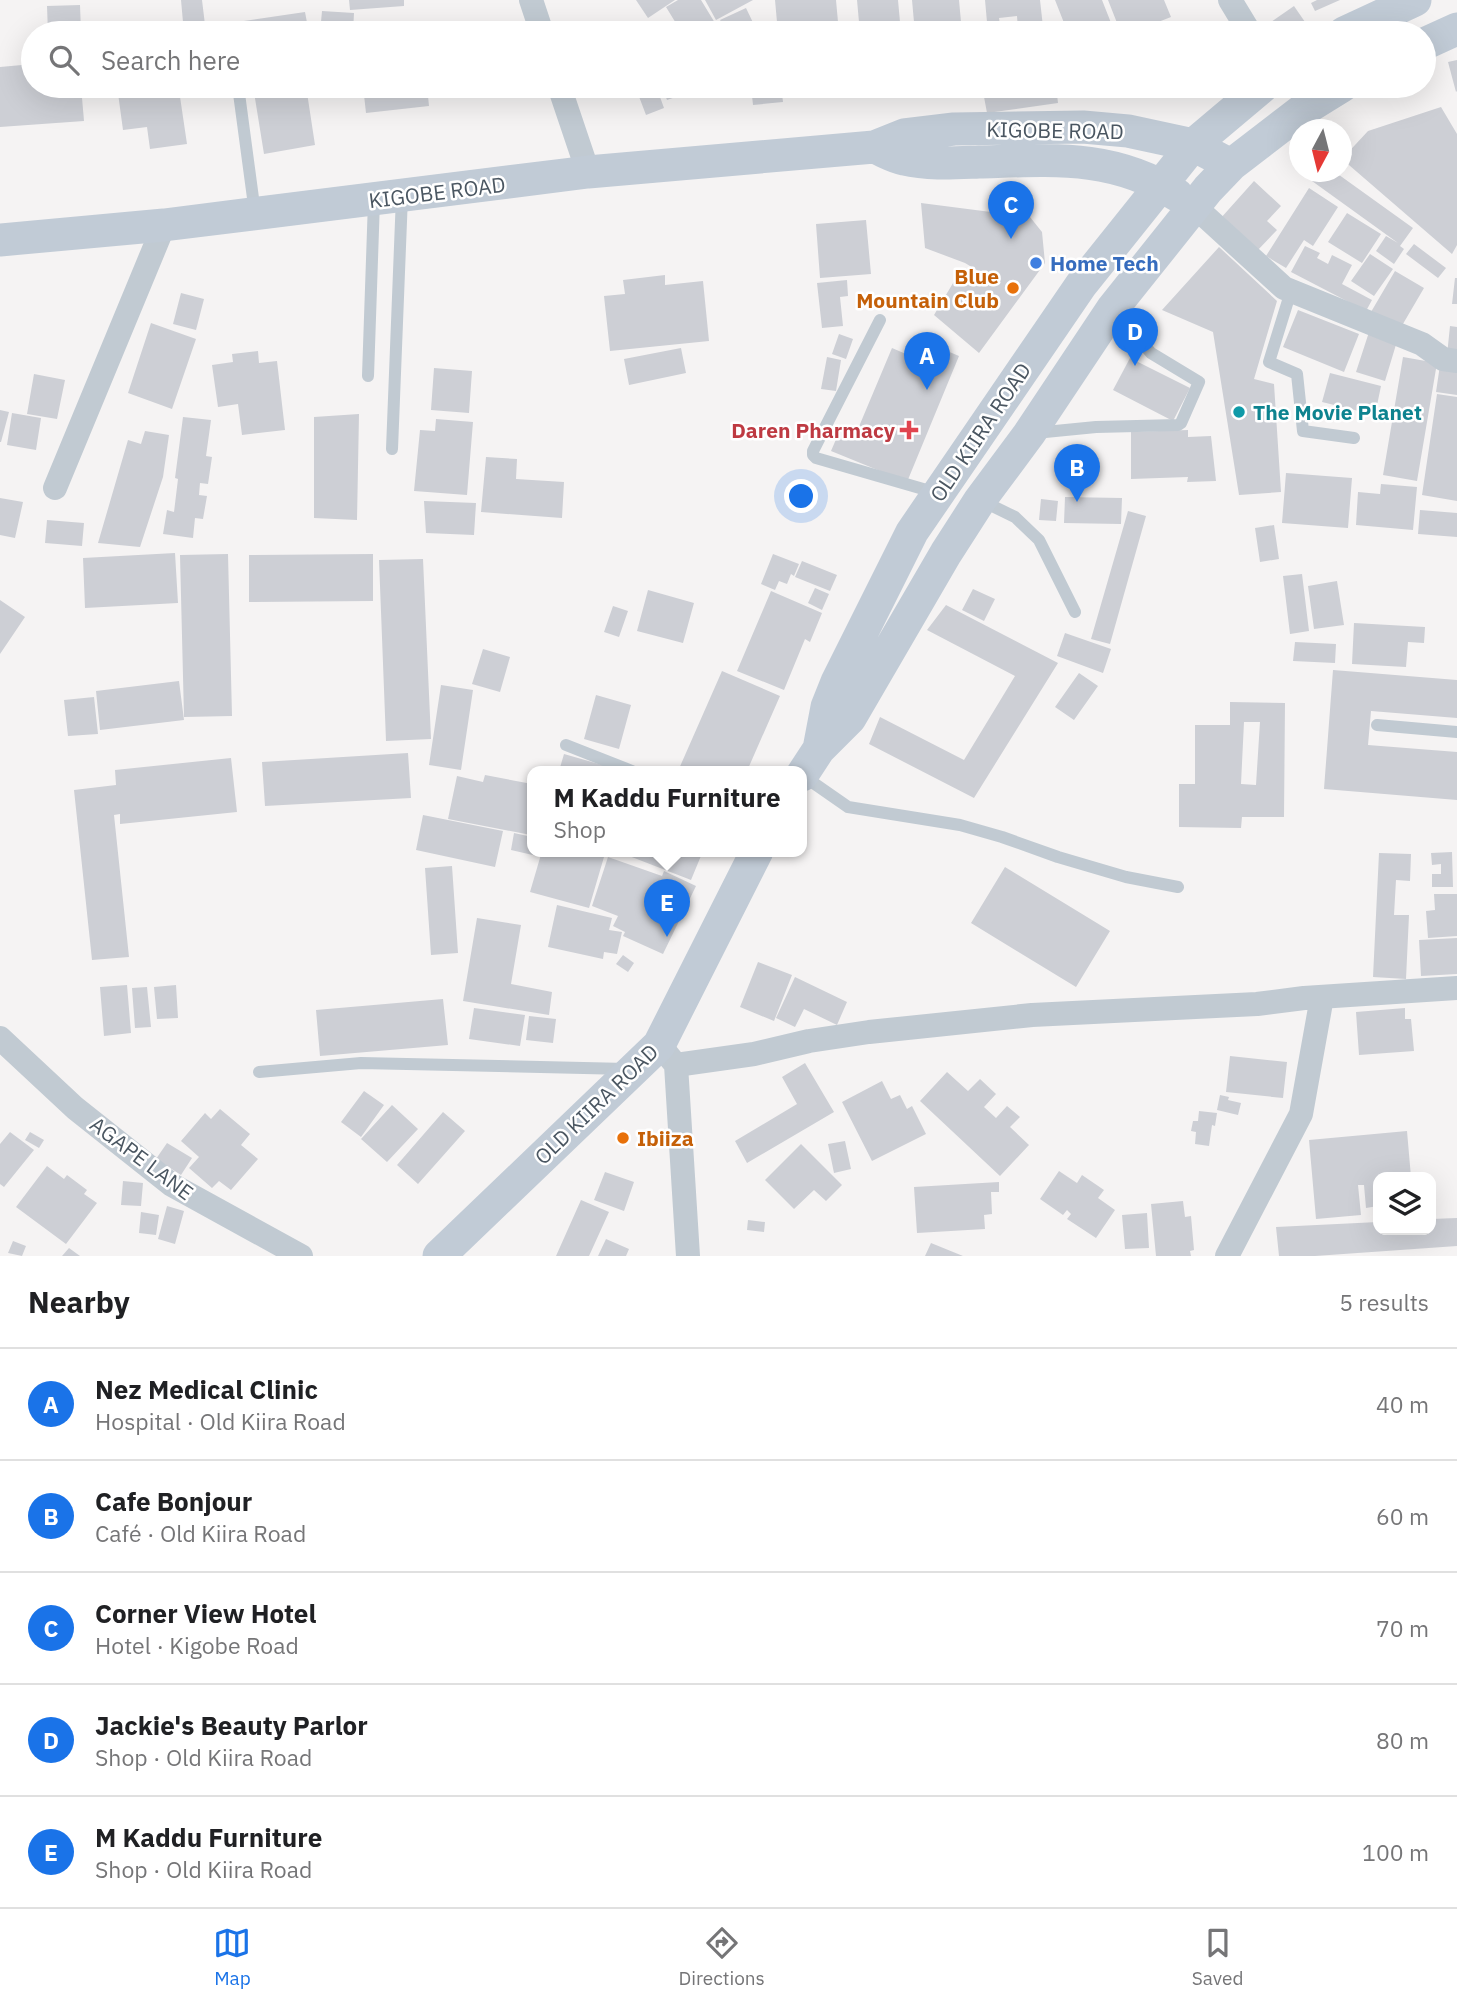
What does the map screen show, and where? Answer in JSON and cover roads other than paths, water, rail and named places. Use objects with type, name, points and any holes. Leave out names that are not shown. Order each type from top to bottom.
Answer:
[{"type":"main road","points":[[1370,21],[1415,0]]},
{"type":"main road","points":[[1436,39],[1457,29]]},
{"type":"main road","name":"OLD KIIRA ROAD","points":[[807,766],[836,682],[912,532],[937,493],[1081,285],[1193,145],[1249,98]]},
{"type":"main road","name":"OLD KIIRA ROAD","points":[[807,766],[850,718],[980,499],[1029,434],[1113,308],[1211,187],[1300,112],[1323,98]]},
{"type":"main road","name":"KIGOBE ROAD","points":[[0,240],[164,225],[588,173],[874,147],[904,135],[954,129],[1083,127],[1128,131],[1193,145],[1211,187],[1161,185],[1108,165],[1067,160],[931,163],[903,159],[874,147]]},
{"type":"main road","name":"OLD KIIRA ROAD","points":[[439,1256],[634,1069],[667,1055],[754,857]]},
{"type":"street","points":[[531,0],[538,21]]},
{"type":"street","points":[[1230,0],[1243,21]]},
{"type":"street","points":[[563,98],[588,173]]},
{"type":"street","points":[[1211,187],[1284,288],[1422,344],[1443,359],[1457,361]]},
{"type":"street","points":[[55,488],[164,225]]},
{"type":"street","points":[[688,1256],[667,1055],[754,1054],[809,1041],[1031,1015],[1257,1004],[1457,988]]},
{"type":"street","points":[[1227,1256],[1301,1114],[1322,997]]},
{"type":"street","name":"AGAPE LANE","points":[[0,1038],[75,1108],[172,1185],[300,1256]]},
{"type":"lane","points":[[240,98],[255,213]]},
{"type":"lane","points":[[368,376],[388,198]]},
{"type":"lane","points":[[388,198],[392,449]]},
{"type":"lane","points":[[1291,291],[1269,362],[1297,374],[1303,431],[1354,438]]},
{"type":"lane","points":[[1029,434],[1181,423],[1199,382],[1151,353],[1113,308]]},
{"type":"lane","points":[[880,320],[813,455],[937,493]]},
{"type":"lane","points":[[980,499],[1015,517],[1039,540],[1075,612]]},
{"type":"lane","points":[[1377,725],[1457,732]]},
{"type":"lane","points":[[566,745],[619,766]]},
{"type":"lane","points":[[807,766],[848,807],[960,825],[1069,861],[1126,877],[1178,887]]},
{"type":"lane","points":[[258,1072],[360,1063],[634,1069]]},
{"type":"place","name":"Corner View Hotel","points":[[1011,239]]},
{"type":"place","name":"Home Tech","points":[[1036,263]]},
{"type":"place","name":"Blue Mountain Club","points":[[1013,288]]},
{"type":"place","name":"Jackie's Beauty Parlor","points":[[1135,366]]},
{"type":"place","name":"Nez Medical Clinic","points":[[927,390]]},
{"type":"place","name":"The Movie Planet","points":[[1239,412]]},
{"type":"place","name":"Daren Pharmacy","points":[[909,430]]},
{"type":"place","name":"Cafe Bonjour","points":[[1077,502]]},
{"type":"place","name":"M Kaddu Furniture","points":[[667,937]]},
{"type":"place","name":"Ibiiza","points":[[623,1138]]}]
